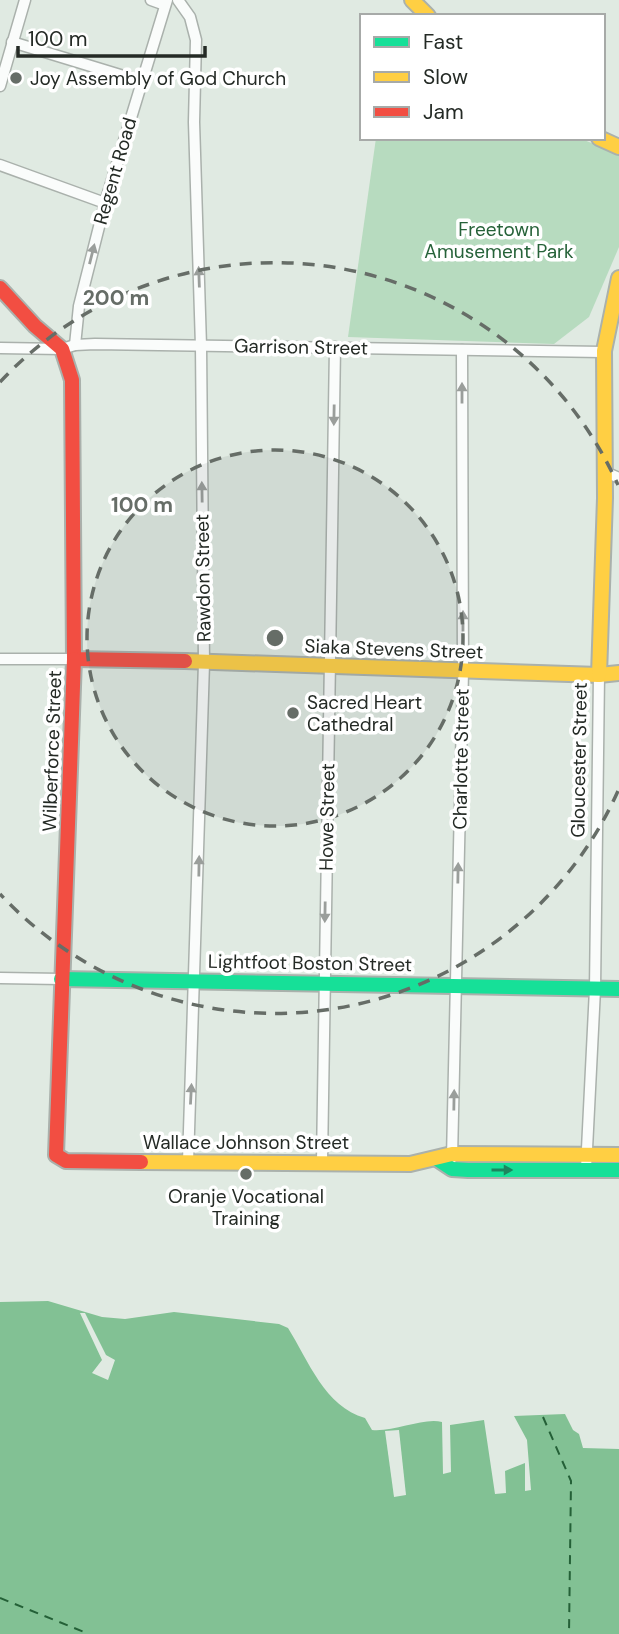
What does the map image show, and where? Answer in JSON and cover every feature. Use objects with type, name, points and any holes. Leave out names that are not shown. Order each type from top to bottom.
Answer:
[{"type":"main road","points":[[412,0],[426,14]]},
{"type":"main road","name":"Gloucester Street","points":[[599,675],[605,472],[602,352],[606,315],[619,278]]},
{"type":"main road","points":[[0,288],[35,326],[69,347]]},
{"type":"main road","name":"Wilberforce Street","points":[[57,1155],[74,659],[72,380],[69,347]]},
{"type":"main road","name":"Siaka Stevens Street","points":[[74,659],[330,664],[599,675],[619,673]]},
{"type":"main road","name":"Lightfoot Boston Street","points":[[61,979],[619,989]]},
{"type":"main road","name":"Wallace Johnson Street","points":[[57,1155],[66,1161],[322,1161],[410,1164],[452,1153],[585,1162],[619,1170]]},
{"type":"main road","name":"Wallace Johnson Street","points":[[453,1169],[585,1162],[619,1155]]},
{"type":"main road","points":[[437,1159],[453,1169]]},
{"type":"street","points":[[0,86],[25,0]]},
{"type":"street","points":[[151,0],[166,3]]},
{"type":"street","name":"Rawdon Street","points":[[178,0],[190,17],[195,40],[194,122],[201,346],[204,663],[196,980],[188,1162]]},
{"type":"street","name":"Regent Road","points":[[69,347],[105,203],[140,81],[166,3]]},
{"type":"street","points":[[12,43],[140,81]]},
{"type":"street","points":[[0,165],[105,203]]},
{"type":"street","name":"Garrison Street","points":[[0,348],[335,346],[602,352]]},
{"type":"street","name":"Howe Street","points":[[322,1161],[335,346]]},
{"type":"street","name":"Charlotte Street","points":[[453,1169],[463,671],[462,350]]},
{"type":"street","points":[[605,472],[619,478]]},
{"type":"street","name":"Siaka Stevens Street","points":[[0,659],[74,659]]},
{"type":"street","name":"Gloucester Street","points":[[585,1162],[595,989],[599,675]]},
{"type":"street","name":"Lightfoot Boston Street","points":[[0,978],[61,979]]},
{"type":"green space","name":"Freetown Amusement Park","points":[[376,140],[584,140],[619,154],[619,247],[589,317],[554,344],[348,337]]},
{"type":"shaded area","points":[[48,1301],[102,1317],[125,1319],[174,1312],[279,1324],[288,1328],[328,1393],[339,1404],[365,1418],[372,1430],[427,1421],[442,1422],[443,1474],[451,1472],[450,1425],[484,1420],[495,1494],[506,1493],[505,1471],[525,1463],[525,1491],[531,1490],[527,1440],[514,1416],[565,1414],[573,1430],[579,1434],[583,1448],[619,1449],[619,1634],[0,1634],[0,1302]]},
{"type":"pier","points":[[80,1313],[85,1313],[106,1355],[115,1360],[108,1380],[92,1373],[102,1360]]},
{"type":"pier","points":[[399,1430],[406,1495],[394,1497],[385,1431]]},
{"type":"ferry route","points":[[543,1417],[571,1481],[569,1634]]},
{"type":"ferry route","points":[[0,1598],[89,1634]]},
{"type":"traffic: fast","points":[[61,979],[619,989]]},
{"type":"traffic: fast","points":[[437,1159],[452,1169],[468,1170],[619,1170]]},
{"type":"traffic: slow","points":[[412,0],[426,14]]},
{"type":"traffic: slow","points":[[603,140],[619,147]]},
{"type":"traffic: slow","points":[[599,675],[605,498],[604,351],[619,278]]},
{"type":"traffic: slow","points":[[185,661],[599,675],[619,673]]},
{"type":"traffic: slow","points":[[141,1162],[410,1164],[452,1154],[619,1155]]},
{"type":"traffic: jam","points":[[0,288],[35,326],[62,349],[72,380],[74,659],[185,661]]},
{"type":"traffic: jam","points":[[74,659],[56,1155],[66,1161],[141,1162]]},
{"type":"place","name":"Joy Assembly of God Church","points":[[16,78]]},
{"type":"place","name":"Sacred Heart Cathedral","points":[[293,713]]},
{"type":"place","name":"Oranje Vocational Training","points":[[246,1174]]}]
